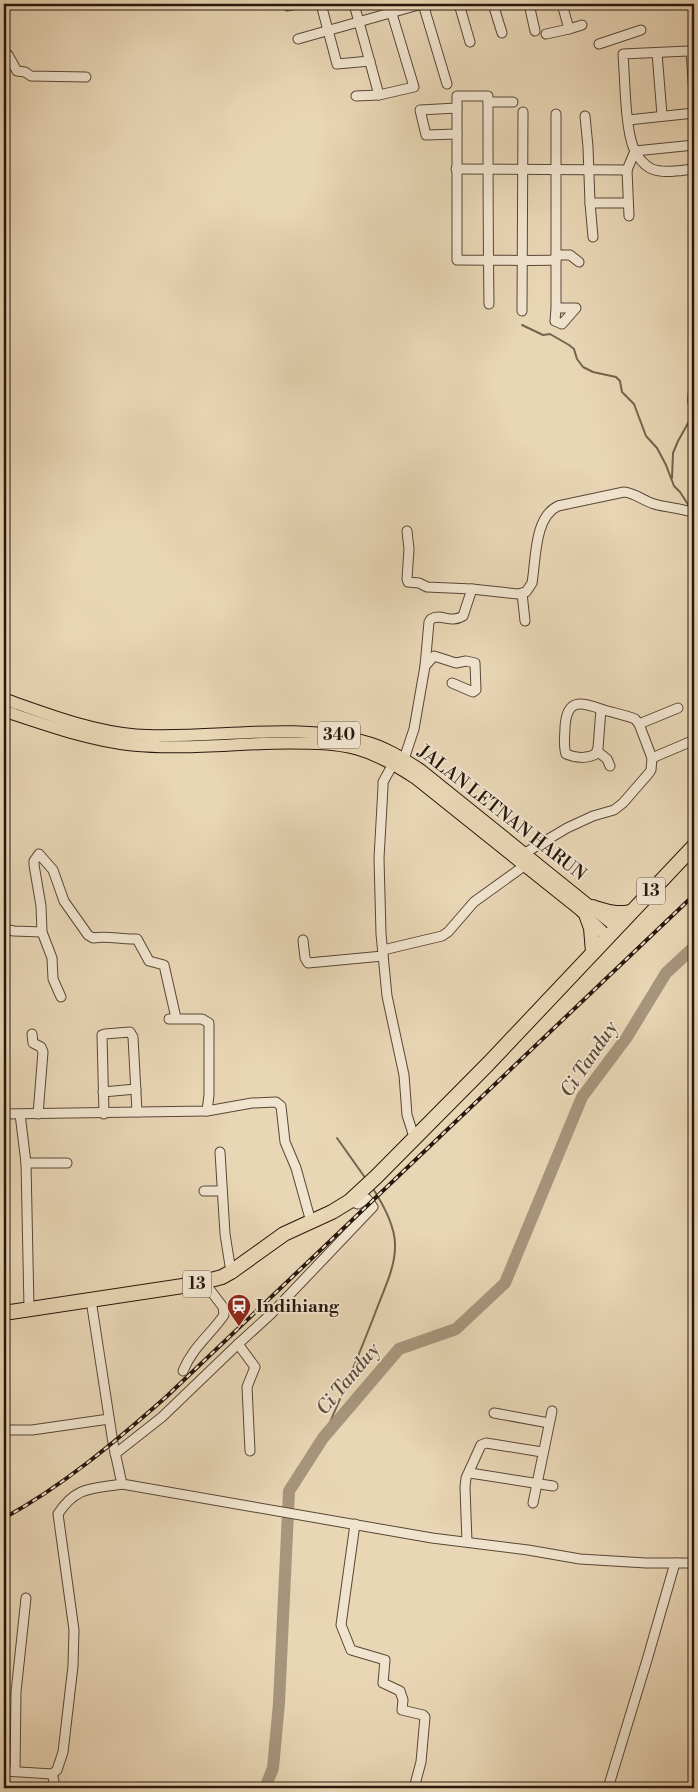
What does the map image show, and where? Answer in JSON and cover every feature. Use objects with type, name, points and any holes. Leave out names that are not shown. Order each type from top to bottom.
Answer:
[{"type":"highway","name":"13","points":[[4,1313],[204,1282],[231,1272],[284,1234],[350,1201],[415,1140],[694,846]]},
{"type":"highway","points":[[593,952],[589,912],[622,914],[630,912]]},
{"type":"main road","name":"JALAN LETNAN HARUN","points":[[4,699],[70,722],[88,732],[132,745],[256,743],[337,745],[362,751],[393,764],[440,792],[525,853],[612,932]]},
{"type":"main road","name":"JALAN LETNAN HARUN","points":[[4,711],[67,732],[163,736],[274,733],[338,735],[365,741],[404,758],[524,866],[589,912]]},
{"type":"street","points":[[321,4],[337,64],[370,61]]},
{"type":"street","points":[[354,4],[379,95]]},
{"type":"street","points":[[298,39],[359,23],[390,8],[423,4],[447,84]]},
{"type":"street","points":[[459,4],[470,42]]},
{"type":"street","points":[[493,4],[502,34]]},
{"type":"street","points":[[531,4],[535,31]]},
{"type":"street","points":[[562,4],[569,29]]},
{"type":"street","points":[[356,96],[379,95],[414,87],[390,8]]},
{"type":"street","points":[[546,34],[582,25]]},
{"type":"street","points":[[599,44],[641,30]]},
{"type":"street","points":[[620,37],[628,120],[635,151],[645,164],[658,171],[694,169]]},
{"type":"street","points":[[623,54],[692,49],[694,95]]},
{"type":"street","points":[[4,52],[8,55],[16,71],[25,72],[31,76],[86,77]]},
{"type":"street","points":[[657,53],[662,115]]},
{"type":"street","points":[[489,304],[488,260],[488,96],[457,96],[457,260],[488,260],[522,261],[570,255],[580,262]]},
{"type":"street","points":[[488,102],[513,102]]},
{"type":"street","points":[[456,134],[426,135],[420,110],[457,108]]},
{"type":"street","points":[[522,311],[523,112]]},
{"type":"street","points":[[628,120],[694,113]]},
{"type":"street","points":[[556,114],[556,308]]},
{"type":"street","points":[[585,116],[593,238]]},
{"type":"street","points":[[635,151],[694,145]]},
{"type":"street","points":[[629,216],[627,170],[635,151]]},
{"type":"street","points":[[456,170],[627,170]]},
{"type":"street","points":[[590,203],[628,203]]},
{"type":"street","points":[[407,532],[409,550],[408,582],[418,583],[426,587],[522,593],[529,589],[532,583],[543,520],[551,510],[558,506],[624,492],[652,503],[680,508],[694,513]]},
{"type":"street","points":[[404,758],[414,729],[425,666],[429,622],[438,616],[455,619],[462,616],[472,589]]},
{"type":"street","points":[[522,593],[525,621]]},
{"type":"street","points":[[425,666],[434,656],[456,663],[466,661],[475,663],[476,690],[473,692],[452,683]]},
{"type":"street","points":[[525,853],[567,828],[593,816],[614,810],[623,803],[652,770],[652,758],[639,724],[635,719],[584,703],[574,705],[567,713],[564,748],[566,754],[591,757],[597,751],[600,709]]},
{"type":"street","points":[[639,724],[678,708]]},
{"type":"street","points":[[652,758],[692,741]]},
{"type":"street","points":[[597,751],[607,759],[610,766]]},
{"type":"street","points":[[393,764],[383,787],[380,858],[383,953],[387,996],[404,1075],[407,1115],[415,1140]]},
{"type":"street","points":[[62,997],[53,979],[52,958],[42,932],[41,906],[34,865],[34,861],[39,854],[53,870],[64,901],[88,935],[93,938],[102,936],[137,938],[149,960],[164,965],[172,1018],[202,1019],[209,1023],[210,1095],[208,1111]]},
{"type":"street","points":[[303,940],[305,958],[308,963],[383,953],[442,936],[448,932],[474,902],[524,866]]},
{"type":"street","points":[[4,929],[42,932]]},
{"type":"street","points":[[104,1114],[102,1038],[105,1034],[130,1032],[132,1034],[137,1112]]},
{"type":"street","points":[[32,1034],[33,1042],[41,1047],[43,1052],[38,1114]]},
{"type":"street","points":[[103,1092],[136,1089]]},
{"type":"street","points":[[4,1114],[208,1111],[269,1101],[279,1103],[283,1113],[285,1142],[296,1168],[311,1222]]},
{"type":"street","points":[[20,1114],[26,1163],[29,1308]]},
{"type":"street","points":[[220,1152],[225,1234],[231,1272]]},
{"type":"street","points":[[26,1163],[67,1163]]},
{"type":"street","points":[[204,1191],[222,1191]]},
{"type":"street","points":[[115,1454],[162,1417],[271,1314],[373,1207],[367,1199],[358,1204],[350,1201]]},
{"type":"street","points":[[183,1370],[186,1362],[224,1314],[223,1307],[204,1282]]},
{"type":"street","points":[[91,1300],[109,1419],[122,1484]]},
{"type":"street","points":[[238,1344],[255,1367],[247,1387],[250,1451]]},
{"type":"street","points":[[533,1503],[538,1484],[542,1452],[552,1411]]},
{"type":"street","points":[[494,1412],[549,1423]]},
{"type":"street","points":[[4,1430],[32,1430],[109,1419]]},
{"type":"street","points":[[467,1542],[466,1478],[470,1473],[479,1448],[486,1443],[542,1452]]},
{"type":"street","points":[[470,1473],[553,1486]]},
{"type":"street","points":[[4,1771],[52,1774],[57,1770],[63,1752],[74,1630],[58,1514],[66,1501],[85,1490],[122,1484],[432,1538],[580,1559],[646,1563],[694,1563]]},
{"type":"street","points":[[355,1524],[340,1624],[351,1650],[385,1660],[383,1683],[400,1690],[403,1700],[402,1710],[425,1717],[421,1762],[414,1788]]},
{"type":"street","points":[[608,1788],[675,1563]]},
{"type":"street","points":[[15,1771],[16,1692],[26,1598]]},
{"type":"street","points":[[52,1774],[53,1788]]},
{"type":"waterway","points":[[522,325],[543,335],[550,334],[569,345],[574,349],[577,359],[583,367],[593,372],[616,377],[620,381],[622,392],[634,404],[646,436],[657,448],[674,486],[689,506],[694,508]]},
{"type":"waterway","points":[[672,478],[673,453],[691,418],[688,400],[689,389],[694,379]]},
{"type":"waterway","points":[[694,632],[690,646],[694,660]]},
{"type":"waterway","name":"Ci Tanduy","points":[[265,1788],[273,1768],[279,1703],[289,1491],[323,1438],[399,1349],[456,1329],[505,1283],[582,1097],[627,1037],[666,973],[694,947]]},
{"type":"waterway","points":[[337,1138],[366,1179]]},
{"type":"waterway","points":[[323,1438],[366,1337],[392,1268],[395,1239],[384,1208],[372,1187]]},
{"type":"railway","points":[[4,1518],[68,1477],[166,1397],[694,895]]},
{"type":"place","name":"Indihiang","points":[[239,1327]]}]
